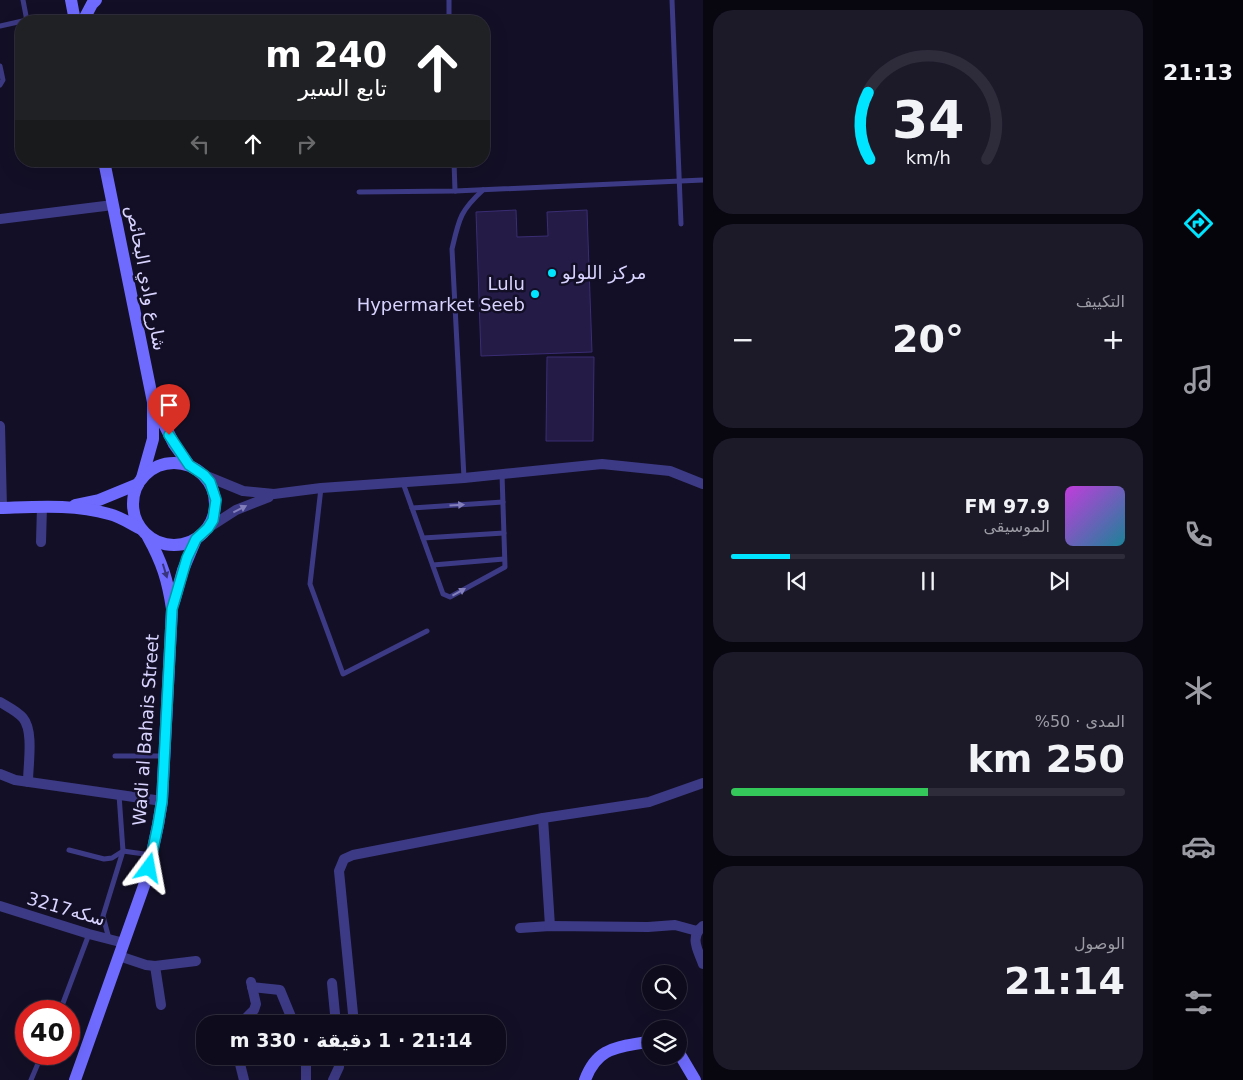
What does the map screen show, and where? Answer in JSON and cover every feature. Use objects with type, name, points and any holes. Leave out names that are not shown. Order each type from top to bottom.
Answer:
[{"type":"street","points":[[71,0],[74,15]]},
{"type":"street","points":[[86,15],[96,0]]},
{"type":"street","name":"شارع وادي البحائص","points":[[105,167],[152,402]]},
{"type":"street","points":[[0,219],[113,205]]},
{"type":"street","points":[[152,402],[174,444],[189,465],[204,475],[242,491],[274,494],[321,488],[464,478],[602,464],[670,472],[703,484]]},
{"type":"street","points":[[145,533],[134,515],[132,507],[135,491],[140,481],[152,439],[152,402]]},
{"type":"street","points":[[0,426],[1,508],[60,507],[109,514],[145,533],[157,542],[177,545],[196,539],[208,528],[236,510],[274,494]]},
{"type":"street","points":[[60,507],[99,500],[140,481],[148,472],[164,464],[172,462],[189,465]]},
{"type":"street","points":[[204,475],[210,482],[216,500],[213,520],[208,528]]},
{"type":"street","points":[[41,542],[42,507]]},
{"type":"street","name":"Wadi al Bahais Street","points":[[145,533],[164,567],[172,609]]},
{"type":"street","name":"Wadi al Bahais Street","points":[[75,1080],[146,880],[152,855],[162,801],[172,609],[182,570],[196,539]]},
{"type":"street","points":[[0,702],[18,713],[24,719],[29,729],[28,782]]},
{"type":"street","points":[[0,774],[28,782],[162,801]]},
{"type":"street","points":[[353,1015],[339,871],[344,859],[372,851],[543,818],[649,802],[703,783]]},
{"type":"street","points":[[543,818],[550,926]]},
{"type":"street","name":"سكه3217","points":[[0,906],[124,943]]},
{"type":"street","points":[[520,928],[675,925],[700,929],[694,940],[703,964]]},
{"type":"street","points":[[119,956],[155,966],[196,962]]},
{"type":"street","points":[[155,966],[161,1005]]},
{"type":"street","points":[[332,983],[335,1015]]},
{"type":"street","points":[[249,1015],[254,1010],[256,1004],[251,984],[280,990],[290,1015]]},
{"type":"street","points":[[585,1080],[594,1061],[607,1051],[642,1043]]},
{"type":"street","points":[[240,1065],[244,1080]]},
{"type":"street","points":[[306,1065],[306,1080]]},
{"type":"street","points":[[333,1080],[340,1065]]},
{"type":"street","points":[[686,1065],[695,1080]]},
{"type":"lane","points":[[22,0],[26,15]]},
{"type":"lane","points":[[449,0],[450,15]]},
{"type":"lane","points":[[672,0],[681,224]]},
{"type":"lane","points":[[0,26],[15,23]]},
{"type":"lane","points":[[0,66],[3,80],[0,85]]},
{"type":"lane","points":[[454,167],[455,191]]},
{"type":"lane","points":[[359,192],[484,190],[703,180]]},
{"type":"lane","points":[[464,478],[452,249],[458,221],[469,203],[484,190]]},
{"type":"lane","points":[[402,482],[443,594],[450,597],[505,567],[502,474]]},
{"type":"lane","points":[[321,488],[310,584],[343,674],[427,631]]},
{"type":"lane","points":[[412,508],[502,502]]},
{"type":"lane","points":[[423,538],[504,533]]},
{"type":"lane","points":[[433,565],[504,559]]},
{"type":"lane","points":[[114,756],[164,756]]},
{"type":"lane","points":[[109,939],[103,916],[123,851],[119,795]]},
{"type":"lane","points":[[69,850],[104,859],[112,858],[123,851],[152,855]]},
{"type":"lane","points":[[64,1000],[89,934]]},
{"type":"lane","points":[[31,1080],[37,1065]]},
{"type":"building","name":"Lulu Hypermarket Seeb","points":[[516,210],[517,237],[548,236],[547,212],[587,210],[592,352],[481,356],[476,212]]},
{"type":"building","points":[[547,357],[594,357],[593,441],[546,441]]},
{"type":"place","name":"مركز اللولو","points":[[552,273]]},
{"type":"place","name":"Lulu Hypermarket Seeb","points":[[535,294]]},
{"type":"route","points":[[149,868],[162,801],[172,609],[182,570],[196,539],[203,534],[213,520],[216,500],[210,482],[197,469],[189,465],[169,435]]}]
